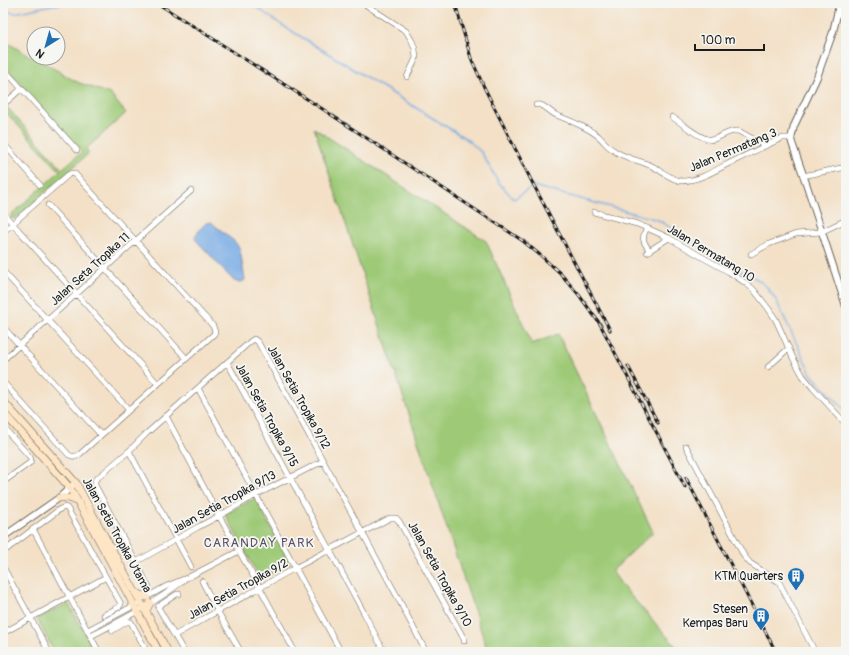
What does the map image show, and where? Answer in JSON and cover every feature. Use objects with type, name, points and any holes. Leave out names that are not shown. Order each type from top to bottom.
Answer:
[{"type":"main road","name":"Jalan Setia Tropika Utama","points":[[3,401],[76,483],[135,592],[146,604],[168,652]]},
{"type":"main road","name":"Jalan Setia Tropika Utama","points":[[3,412],[70,488],[159,652]]},
{"type":"main road","points":[[59,498],[68,497],[78,502]]},
{"type":"street","points":[[363,3],[406,31],[412,40],[416,58],[407,77]]},
{"type":"street","points":[[841,3],[833,32],[817,77],[794,126],[792,143],[846,306]]},
{"type":"street","points":[[3,68],[77,150]]},
{"type":"street","points":[[3,105],[21,89]]},
{"type":"street","name":"Jalan Permatang 3","points":[[536,105],[543,105],[547,110],[554,114],[587,128],[620,154],[653,167],[677,180],[683,181],[706,175],[734,160],[783,138],[792,138]]},
{"type":"street","points":[[672,118],[708,139],[715,139],[723,134],[738,131],[765,146]]},
{"type":"street","points":[[3,143],[40,185]]},
{"type":"street","points":[[803,176],[846,167]]},
{"type":"street","points":[[3,232],[68,175],[71,173],[75,174],[213,326],[215,332],[80,454],[75,456],[69,455],[3,382]]},
{"type":"street","name":"Jalan Seta Tropika 11","points":[[3,360],[191,191]]},
{"type":"street","points":[[48,205],[186,358]]},
{"type":"street","name":"Jalan Permatang 10","points":[[594,212],[648,228],[669,238],[747,284],[754,290],[776,320],[788,348],[803,376],[846,424]]},
{"type":"street","points":[[3,213],[158,384]]},
{"type":"street","points":[[751,254],[769,244],[796,234],[821,232],[846,220]]},
{"type":"street","points":[[648,228],[643,239],[648,252],[669,238]]},
{"type":"street","points":[[3,271],[129,410]]},
{"type":"street","points":[[3,326],[101,435]]},
{"type":"street","name":"Jalan Setia Tropika 9/12","points":[[227,362],[250,340],[254,339],[258,342],[422,642],[426,652]]},
{"type":"street","points":[[768,367],[788,348]]},
{"type":"street","points":[[149,587],[95,485],[95,480],[227,362]]},
{"type":"street","name":"Jalan Setia Tropika 9/15","points":[[227,362],[384,652]]},
{"type":"street","points":[[198,388],[341,652]]},
{"type":"street","points":[[166,416],[219,516],[295,652]]},
{"type":"street","points":[[3,427],[31,460],[31,462],[3,482]]},
{"type":"street","points":[[686,446],[744,556],[750,563],[779,582],[815,652]]},
{"type":"street","points":[[129,451],[191,567]]},
{"type":"street","name":"Jalan Setia Tropika 9/13","points":[[136,562],[256,495],[323,461]]},
{"type":"street","points":[[3,537],[59,498],[76,483]]},
{"type":"street","points":[[3,552],[62,508],[65,507],[69,509],[121,605],[104,615]]},
{"type":"street","name":"Jalan Setia Tropika 9/2","points":[[175,636],[362,532],[390,518],[396,518]]},
{"type":"street","name":"Jalan Setia Tropika 9/10","points":[[396,518],[464,642]]},
{"type":"street","points":[[33,529],[100,652]]},
{"type":"street","points":[[146,604],[154,593],[239,551]]},
{"type":"street","points":[[3,568],[49,652]]},
{"type":"street","points":[[88,630],[115,616],[146,604],[170,591],[189,577]]},
{"type":"street","points":[[3,633],[106,578]]},
{"type":"street","points":[[202,581],[241,652]]},
{"type":"street","points":[[154,593],[157,598]]},
{"type":"street","points":[[179,594],[176,594],[160,604],[158,607],[184,652]]},
{"type":"street","points":[[91,636],[118,621],[135,608]]},
{"type":"street","points":[[115,616],[118,621]]},
{"type":"street","points":[[112,631],[129,621],[131,622],[146,650],[138,652]]},
{"type":"green space","points":[[3,40],[26,54],[26,66],[49,66],[77,82],[110,94],[126,113],[86,149],[89,153],[16,218],[12,218],[10,216],[60,171],[3,109],[6,106],[62,169],[82,152],[3,64]]},
{"type":"green space","points":[[314,128],[486,241],[532,344],[558,334],[653,532],[612,571],[623,587],[681,652],[488,652]]},
{"type":"green space","name":"CARANDAY PARK","points":[[255,498],[290,563],[260,579],[225,514]]},
{"type":"green space","points":[[68,603],[95,652],[54,652],[37,619]]},
{"type":"water","points":[[207,222],[212,223],[235,242],[240,249],[244,281],[234,281],[196,240],[195,237]]},
{"type":"waterway","points":[[3,11],[15,13],[47,6],[72,3]]},
{"type":"waterway","points":[[108,3],[125,6],[133,3]]},
{"type":"waterway","points":[[250,3],[282,25],[468,140],[481,152],[499,183],[514,199],[533,186],[658,220],[744,273],[757,279],[767,287],[776,300],[811,374],[846,411]]},
{"type":"railway","points":[[157,3],[321,108],[523,241],[560,273],[579,295],[600,324],[685,487]]},
{"type":"railway","points":[[455,3],[471,58],[484,87],[610,330]]},
{"type":"railway","points":[[628,366],[658,423]]},
{"type":"railway","points":[[686,478],[776,652]]},
{"type":"place","name":"KTM Quarters","points":[[796,591]]},
{"type":"place","name":"Stesen Kempas Baru","points":[[761,631]]},
{"type":"district","name":"CARANDAY PARK","points":[[259,542]]}]
